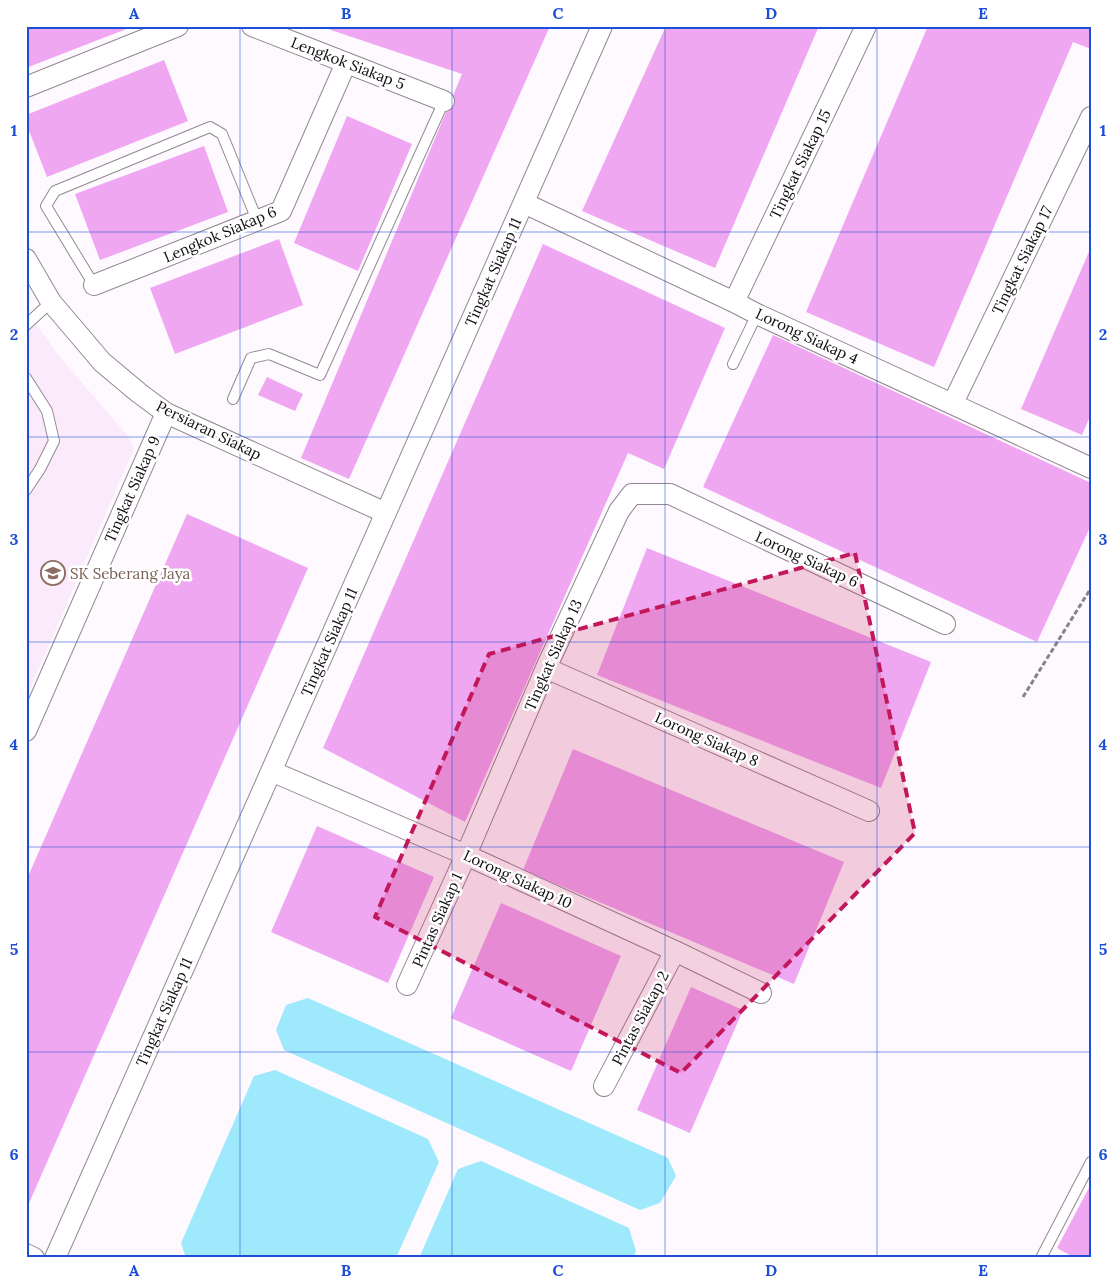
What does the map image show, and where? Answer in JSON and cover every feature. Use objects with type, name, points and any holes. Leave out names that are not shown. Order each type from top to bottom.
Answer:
[{"type":"street","points":[[26,87],[178,26]]},
{"type":"street","name":"Lengkok Siakap 5","points":[[252,26],[444,101]]},
{"type":"street","name":"Tingkat Siakap 11","points":[[55,1258],[602,26]]},
{"type":"street","name":"Tingkat Siakap 15","points":[[734,302],[866,26]]},
{"type":"street","name":"Lengkok Siakap 6","points":[[94,285],[281,211],[346,63]]},
{"type":"street","name":"Tingkat Siakap 17","points":[[953,403],[1091,117]]},
{"type":"street","name":"Lorong Siakap 4","points":[[524,203],[1091,468]]},
{"type":"street","name":"Persiaran Siakap","points":[[26,259],[52,302],[102,362],[166,413],[386,513]]},
{"type":"street","name":"Tingkat Siakap 9","points":[[26,731],[166,413]]},
{"type":"street","name":"Tingkat Siakap 13","points":[[466,855],[546,668],[619,512],[632,494],[670,494]]},
{"type":"street","name":"Lorong Siakap 6","points":[[670,494],[945,624]]},
{"type":"street","name":"Lorong Siakap 8","points":[[546,668],[868,811]]},
{"type":"street","name":"Lorong Siakap 10","points":[[271,771],[466,855],[675,951],[761,993]]},
{"type":"street","name":"Pintas Siakap 1","points":[[408,985],[466,855]]},
{"type":"street","name":"Pintas Siakap 2","points":[[604,1086],[675,951]]},
{"type":"street","points":[[26,1254],[34,1258]]},
{"type":"lane","points":[[233,399],[251,358],[269,354],[320,375],[444,101]]},
{"type":"lane","points":[[94,285],[46,206],[55,190],[210,127],[222,134],[257,220]]},
{"type":"lane","points":[[26,324],[52,302]]},
{"type":"lane","points":[[732,364],[758,314]]},
{"type":"lane","points":[[26,378],[47,411],[54,441],[40,469],[26,490]]},
{"type":"lane","points":[[1041,1258],[1091,1162]]},
{"type":"path","points":[[1023,697],[1091,588]]},
{"type":"highlighted area","points":[[855,553],[915,833],[681,1073],[375,917],[489,654]]},
{"type":"shaded area","name":"SK Seberang Jaya","points":[[26,310],[59,356],[127,435],[134,448],[26,698]]},
{"type":"water","points":[[308,998],[668,1158],[676,1176],[660,1203],[640,1210],[284,1050],[276,1030],[286,1005]]},
{"type":"water","points":[[275,1070],[428,1139],[439,1162],[396,1258],[186,1258],[181,1243],[254,1076]]},
{"type":"water","points":[[481,1161],[629,1228],[636,1251],[633,1258],[419,1258],[458,1169]]},
{"type":"building","points":[[26,26],[134,26],[26,68]]},
{"type":"building","points":[[319,26],[550,26],[349,479],[301,458],[462,74]]},
{"type":"building","points":[[666,26],[819,26],[715,268],[582,211]]},
{"type":"building","points":[[928,26],[1091,26],[1091,49],[1073,42],[934,367],[806,312]]},
{"type":"building","points":[[164,60],[188,121],[47,177],[26,123],[26,115]]},
{"type":"building","points":[[347,116],[412,144],[358,271],[294,243]]},
{"type":"building","points":[[204,146],[228,212],[100,260],[75,194]]},
{"type":"building","points":[[279,239],[303,305],[175,354],[150,288]]},
{"type":"building","points":[[543,244],[725,328],[664,469],[628,453],[465,822],[323,748]]},
{"type":"building","points":[[1091,247],[1091,414],[1082,435],[1021,409]]},
{"type":"building","points":[[773,335],[1091,483],[1091,525],[1037,642],[703,487]]},
{"type":"building","points":[[267,377],[303,394],[295,411],[258,395]]},
{"type":"building","points":[[187,514],[308,568],[26,1210],[26,881]]},
{"type":"building","points":[[647,548],[931,662],[881,788],[597,675]]},
{"type":"building","points":[[573,749],[844,862],[794,984],[523,870]]},
{"type":"building","points":[[317,826],[434,877],[388,983],[271,932]]},
{"type":"building","points":[[501,903],[621,956],[571,1071],[451,1018]]},
{"type":"building","points":[[691,987],[743,1010],[690,1133],[637,1110]]},
{"type":"building","points":[[1091,1184],[1091,1258],[1075,1258],[1057,1248]]},
{"type":"place","name":"SK Seberang Jaya","points":[[53,573]]}]
